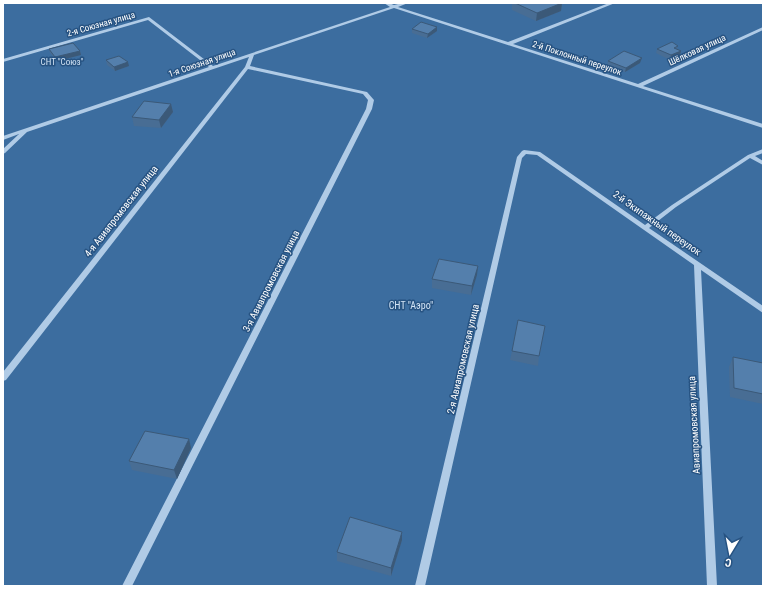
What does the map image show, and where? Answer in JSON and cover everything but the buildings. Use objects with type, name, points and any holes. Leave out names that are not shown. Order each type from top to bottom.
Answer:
[{"type":"street","name":"2-й Поклонный переулок","points":[[386,3],[394,7],[763,126]]},
{"type":"street","name":"1-я Союзная улица","points":[[3,138],[406,3]]},
{"type":"street","points":[[508,44],[613,3]]},
{"type":"street","name":"2-я Союзная улица","points":[[3,60],[149,18],[213,68]]},
{"type":"street","name":"Шёлковая улица","points":[[638,86],[763,28]]},
{"type":"street","name":"4-я Авиапромовская улица","points":[[3,378],[247,67],[252,54]]},
{"type":"street","name":"3-я Авиапромовская улица","points":[[127,586],[369,109],[371,100],[365,93],[247,67]]},
{"type":"street","points":[[3,152],[27,130]]},
{"type":"street","points":[[646,227],[674,206],[750,156],[763,151]]},
{"type":"street","name":"2-я Авиапромовская улица","points":[[420,586],[519,158],[524,152],[538,153]]},
{"type":"street","name":"2-й Экипажный переулок","points":[[538,153],[763,310]]},
{"type":"street","points":[[750,156],[763,162]]},
{"type":"street","name":"Авиапромовская улица","points":[[697,263],[712,586]]},
{"type":"green space","name":"СНТ \"Аэро\"","points":[[3,3],[763,3],[763,586],[3,586]]},
{"type":"park label","name":"СНТ \"Союз\"","points":[[62,62]]}]
